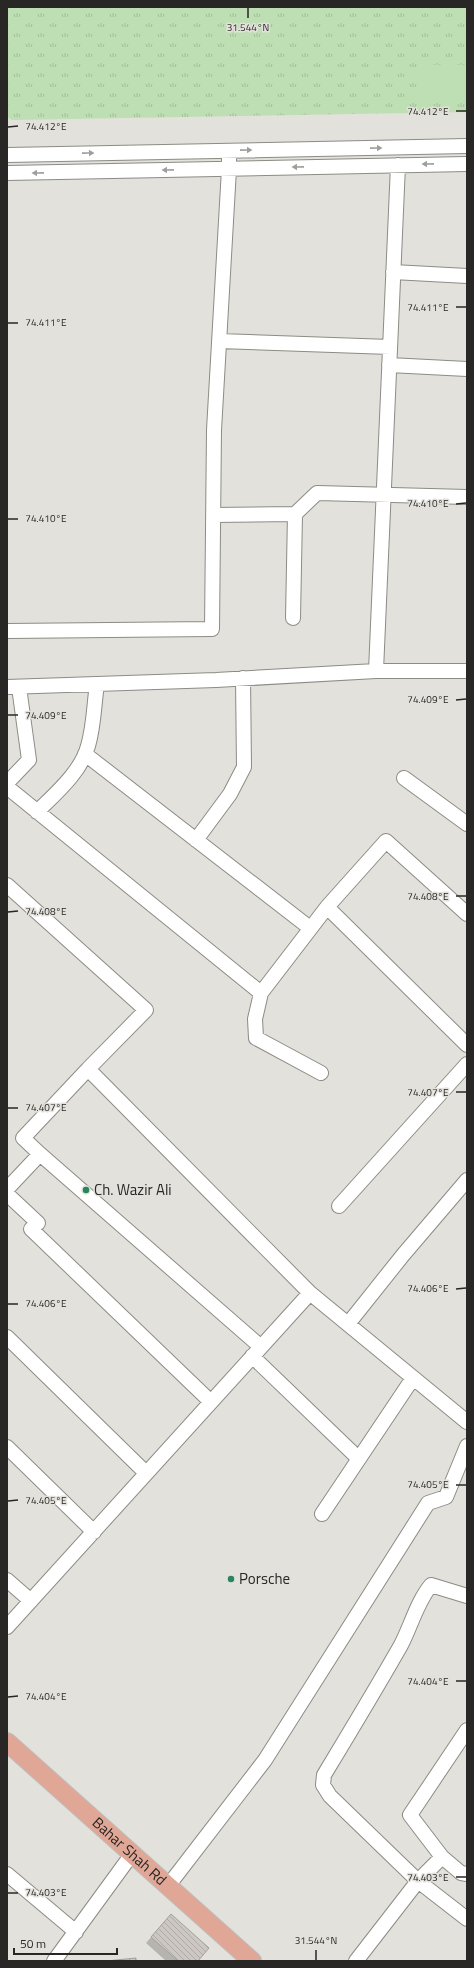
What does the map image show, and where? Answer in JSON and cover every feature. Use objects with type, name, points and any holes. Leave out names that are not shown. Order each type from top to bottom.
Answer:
[{"type":"main road","name":"Bahar Shah Rd","points":[[9,1750],[132,1854],[252,1961]]},
{"type":"street","points":[[7,155],[467,146]]},
{"type":"street","points":[[7,630],[212,629],[214,430],[229,169],[228,151]]},
{"type":"street","points":[[7,173],[467,164]]},
{"type":"street","points":[[376,671],[398,165]]},
{"type":"street","points":[[393,272],[467,276]]},
{"type":"street","points":[[219,341],[390,347]]},
{"type":"street","points":[[389,365],[467,369]]},
{"type":"street","points":[[213,515],[295,514],[318,493],[467,497]]},
{"type":"street","points":[[293,618],[295,514]]},
{"type":"street","points":[[7,783],[29,760],[13,687],[376,671],[467,671]]},
{"type":"street","points":[[196,840],[230,794],[244,767],[243,678]]},
{"type":"street","points":[[37,812],[64,785],[82,761],[88,746],[98,684]]},
{"type":"street","points":[[85,754],[310,928]]},
{"type":"street","points":[[404,778],[467,824]]},
{"type":"street","points":[[7,787],[261,993]]},
{"type":"street","points":[[321,1073],[256,1038],[255,1019],[261,993],[327,907],[386,841],[467,914]]},
{"type":"street","points":[[7,885],[146,1010],[23,1138],[257,1351],[359,1459]]},
{"type":"street","points":[[327,907],[467,1045]]},
{"type":"street","points":[[339,1206],[467,1064]]},
{"type":"street","points":[[88,1069],[310,1293],[467,1422]]},
{"type":"street","points":[[7,1189],[40,1154]]},
{"type":"street","points":[[348,1324],[402,1255],[467,1180]]},
{"type":"street","points":[[7,1194],[38,1223],[31,1229],[212,1402]]},
{"type":"street","points":[[7,1627],[310,1293]]},
{"type":"street","points":[[7,1337],[146,1473]]},
{"type":"street","points":[[322,1514],[414,1378]]},
{"type":"street","points":[[168,1886],[265,1760],[428,1503],[446,1497],[467,1446]]},
{"type":"street","points":[[7,1447],[94,1532]]},
{"type":"street","points":[[7,1580],[31,1601]]},
{"type":"street","points":[[467,1596],[431,1585],[428,1588],[409,1630],[324,1775],[323,1785],[330,1796],[418,1881],[467,1919]]},
{"type":"street","points":[[467,1730],[410,1815],[442,1857],[461,1873],[467,1874]]},
{"type":"street","points":[[54,1961],[132,1854]]},
{"type":"street","points":[[356,1961],[418,1881],[442,1857]]},
{"type":"street","points":[[7,1874],[76,1932]]},
{"type":"green space","points":[[7,7],[467,7],[467,112],[12,120],[7,117]]},
{"type":"green space","points":[[420,65],[467,65],[467,100],[420,100]]},
{"type":"building","points":[[171,1914],[209,1948],[198,1961],[178,1961],[151,1937]]},
{"type":"building","points":[[136,1958],[136,1961],[106,1961]]},
{"type":"place","name":"Ch. Wazir Ali","points":[[86,1190]]},
{"type":"place","name":"Porsche","points":[[231,1579]]}]
